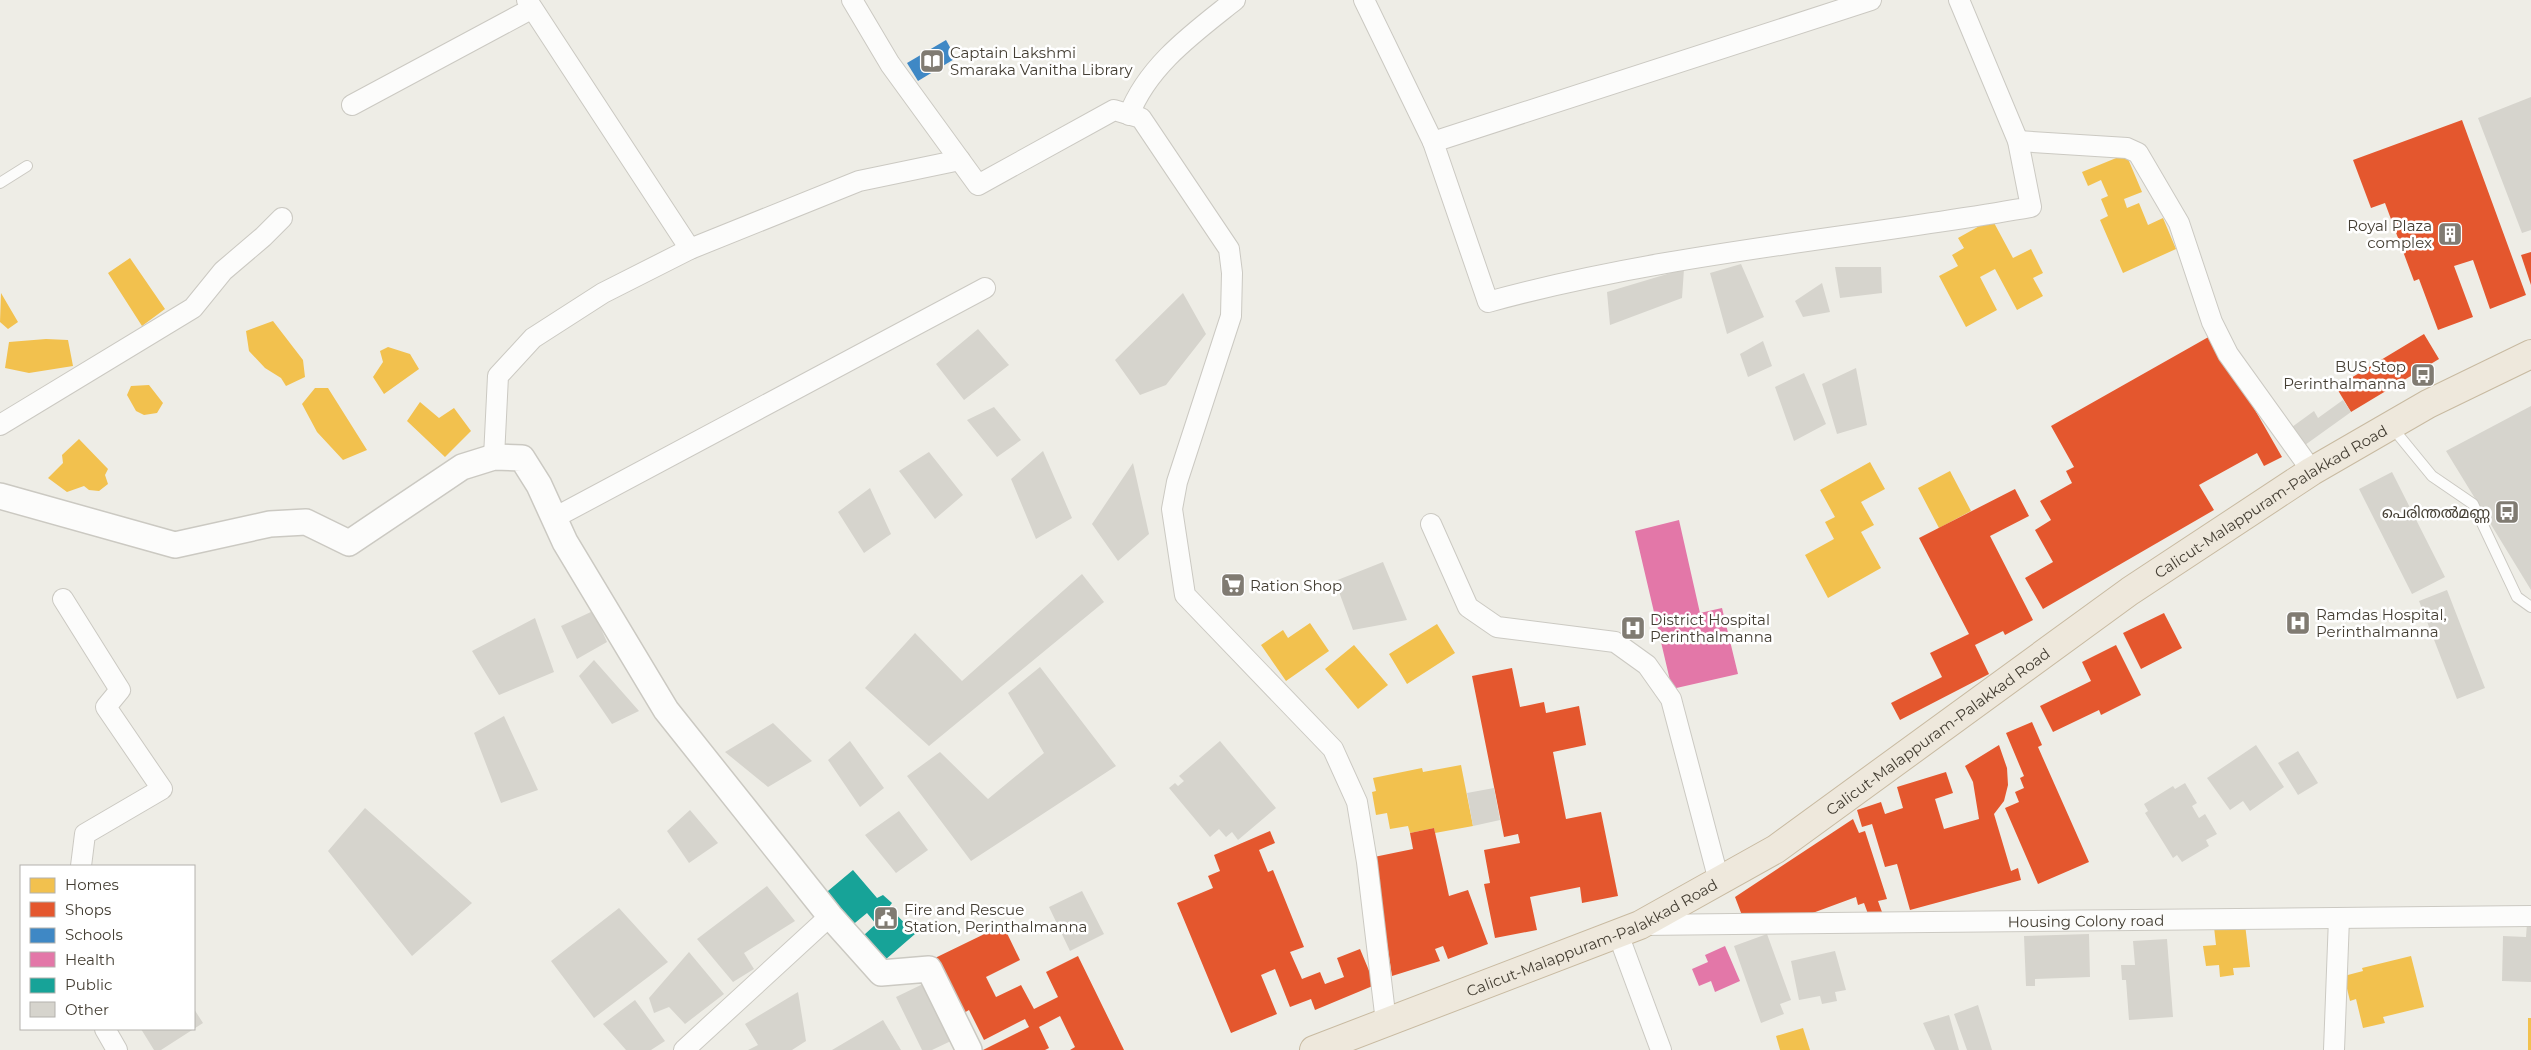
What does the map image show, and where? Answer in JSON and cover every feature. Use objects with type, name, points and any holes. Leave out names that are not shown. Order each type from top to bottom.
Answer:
[{"type":"highway","name":"Calicut-Malappuram-Palakkad Road","points":[[1314,1050],[1629,930],[1776,849],[2130,591],[2312,471],[2428,404],[2531,354]]},
{"type":"street","points":[[852,0],[890,64],[978,184],[1114,110],[1141,118],[1229,249],[1232,273],[1231,316],[1177,482],[1172,509],[1185,594],[1333,749],[1357,802],[1367,862],[1386,1022]]},
{"type":"street","points":[[1129,115],[1145,84],[1175,49],[1235,0]]},
{"type":"street","points":[[1364,0],[1433,142],[1488,302],[1542,287],[1686,260],[2032,207],[2018,141],[1960,0]]},
{"type":"street","points":[[1433,142],[1871,0]]},
{"type":"street","points":[[352,105],[529,4],[690,249]]},
{"type":"street","points":[[2018,141],[2127,148],[2138,153],[2179,223],[2212,322],[2228,354],[2312,471]]},
{"type":"street","points":[[494,457],[498,376],[533,338],[603,293],[690,249],[859,181],[960,160]]},
{"type":"street","points":[[0,425],[193,308],[223,271],[282,218]]},
{"type":"street","points":[[554,518],[985,288]]},
{"type":"street","points":[[0,496],[175,545],[270,524],[306,522],[348,543],[462,468],[494,457],[522,458],[539,485],[565,542],[666,710],[830,916],[881,973],[929,969],[969,1050]]},
{"type":"street","points":[[1431,524],[1468,607],[1497,627],[1615,642],[1647,665],[1671,699],[1719,881]]},
{"type":"street","points":[[63,599],[120,690],[106,707],[162,789],[85,834],[80,865]]},
{"type":"street","points":[[684,1050],[830,916]]},
{"type":"street","name":"Housing Colony road","points":[[1629,930],[2531,916]]},
{"type":"street","points":[[2334,1050],[2339,918]]},
{"type":"street","points":[[1629,930],[1661,1050]]},
{"type":"street","points":[[106,1030],[117,1050]]},
{"type":"lane","points":[[0,183],[27,166]]},
{"type":"lane","points":[[2390,426],[2432,476],[2473,504],[2517,597],[2531,607]]},
{"type":"building: Homes","points":[[2126,154],[2142,192],[2124,199],[2127,208],[2139,203],[2148,225],[2163,218],[2176,249],[2123,273],[2100,220],[2108,216],[2101,199],[2108,196],[2101,180],[2088,186],[2082,172]]},
{"type":"building: Homes","points":[[1992,219],[2013,258],[2031,249],[2043,273],[2033,278],[2043,296],[2017,310],[1995,269],[1980,277],[1997,310],[1966,327],[1939,276],[1958,266],[1952,255],[1964,248],[1958,238]]},
{"type":"building: Homes","points":[[130,258],[165,309],[142,326],[108,273]]},
{"type":"building: Homes","points":[[1,293],[18,322],[8,329],[0,322]]},
{"type":"building: Homes","points":[[273,321],[303,360],[305,377],[286,386],[281,378],[265,368],[249,351],[246,331]]},
{"type":"building: Homes","points":[[46,339],[68,340],[73,366],[29,373],[5,368],[9,342]]},
{"type":"building: Homes","points":[[388,347],[410,354],[419,369],[384,394],[373,377],[383,362],[380,351]]},
{"type":"building: Homes","points":[[149,385],[163,403],[157,413],[144,415],[136,411],[127,395],[131,386]]},
{"type":"building: Homes","points":[[315,388],[328,388],[367,450],[343,460],[317,432],[302,404]]},
{"type":"building: Homes","points":[[420,402],[439,418],[454,408],[471,431],[445,457],[407,421]]},
{"type":"building: Homes","points":[[79,439],[108,469],[105,475],[108,484],[99,491],[89,490],[84,486],[67,492],[48,478],[63,463],[62,455]]},
{"type":"building: Homes","points":[[1870,462],[1885,489],[1861,502],[1874,525],[1861,532],[1881,568],[1828,598],[1805,555],[1834,539],[1825,522],[1835,517],[1820,490]]},
{"type":"building: Homes","points":[[1950,471],[1971,511],[1939,528],[1918,488]]},
{"type":"building: Homes","points":[[1310,623],[1329,651],[1286,681],[1261,645],[1283,630],[1288,638]]},
{"type":"building: Homes","points":[[1437,624],[1455,653],[1407,684],[1389,654]]},
{"type":"building: Homes","points":[[1354,645],[1388,685],[1358,709],[1325,669]]},
{"type":"building: Homes","points":[[1461,765],[1473,826],[1435,833],[1434,828],[1410,833],[1408,826],[1390,829],[1387,813],[1376,815],[1372,792],[1376,791],[1373,778],[1422,768],[1423,772]]},
{"type":"building: Homes","points":[[2245,924],[2250,967],[2233,968],[2234,975],[2220,977],[2219,965],[2206,966],[2203,946],[2216,945],[2214,927]]},
{"type":"building: Homes","points":[[2411,956],[2424,1007],[2383,1017],[2385,1023],[2363,1028],[2356,999],[2350,1001],[2344,976],[2363,971],[2362,968]]},
{"type":"building: Homes","points":[[2528,1018],[2531,1018],[2531,1050],[2528,1050]]},
{"type":"building: Homes","points":[[1803,1028],[1810,1050],[1780,1050],[1776,1036]]},
{"type":"building: Shops","name":"Royal Plaza complex","points":[[2462,120],[2526,295],[2490,309],[2473,260],[2454,266],[2473,317],[2438,330],[2419,279],[2414,281],[2385,203],[2371,208],[2353,160]]},
{"type":"building: Shops","points":[[2531,252],[2531,285],[2521,255]]},
{"type":"building: Shops","points":[[2424,334],[2439,359],[2351,412],[2336,387]]},
{"type":"building: Shops","points":[[2212,335],[2282,457],[2264,466],[2257,453],[2199,485],[2214,510],[2043,609],[2025,578],[2053,562],[2035,530],[2051,520],[2040,501],[2072,483],[2066,471],[2074,467],[2051,426]]},
{"type":"building: Shops","points":[[2015,489],[2029,516],[1990,536],[2033,620],[2005,635],[2003,631],[1975,645],[1989,674],[1900,720],[1891,703],[1942,677],[1930,653],[1969,634],[1919,538]]},
{"type":"building: Shops","points":[[2164,613],[2182,648],[2141,669],[2123,633]]},
{"type":"building: Shops","points":[[2116,645],[2141,695],[2101,715],[2099,710],[2053,732],[2040,706],[2091,681],[2082,662]]},
{"type":"building: Shops","points":[[1512,668],[1520,707],[1544,702],[1546,713],[1579,706],[1586,745],[1553,752],[1566,819],[1601,812],[1618,896],[1582,903],[1580,887],[1530,897],[1537,930],[1495,938],[1484,884],[1490,883],[1484,850],[1520,843],[1518,834],[1504,837],[1472,676]]},
{"type":"building: Shops","points":[[2032,722],[2042,745],[2038,747],[2089,862],[2038,884],[2005,808],[2019,802],[2015,792],[2024,788],[2020,778],[2024,776],[2006,733]]},
{"type":"building: Shops","points":[[1999,745],[2007,768],[2008,785],[2004,801],[1994,814],[2011,871],[2018,868],[2021,880],[1910,910],[1897,864],[1885,867],[1872,824],[1862,827],[1857,810],[1881,802],[1885,814],[1903,808],[1897,787],[1946,772],[1953,793],[1935,799],[1944,829],[1979,819],[1973,782],[1965,766]]},
{"type":"building: Shops","points":[[1853,819],[1859,833],[1865,831],[1887,899],[1878,901],[1882,912],[1868,914],[1864,903],[1858,905],[1856,897],[1799,918],[1743,918],[1735,897]]},
{"type":"building: Shops","points":[[1434,828],[1449,896],[1468,890],[1488,944],[1448,959],[1443,946],[1435,949],[1440,961],[1392,976],[1374,857],[1413,849],[1410,833]]},
{"type":"building: Shops","points":[[1270,831],[1275,843],[1259,850],[1268,872],[1273,870],[1304,947],[1290,952],[1302,979],[1320,972],[1325,984],[1344,977],[1337,958],[1360,949],[1375,985],[1315,1010],[1311,999],[1290,1007],[1275,969],[1261,975],[1277,1014],[1231,1033],[1177,903],[1213,888],[1208,876],[1220,871],[1214,855]]},
{"type":"building: Shops","points":[[1003,925],[1020,960],[986,977],[996,997],[1021,985],[1034,1009],[1058,997],[1046,972],[1078,956],[1124,1050],[1070,1050],[1075,1047],[1060,1016],[1039,1027],[1049,1048],[1045,1050],[983,1050],[1029,1027],[1025,1019],[984,1040],[969,1010],[962,1014],[935,958]]},
{"type":"building: Schools","name":"Captain Lakshmi Smaraka Vanitha Library","points":[[946,40],[956,58],[918,81],[907,63]]},
{"type":"building: Health","points":[[1679,520],[1700,613],[1722,608],[1738,674],[1672,689],[1635,531]]},
{"type":"building: Health","points":[[1725,946],[1740,981],[1715,992],[1711,981],[1699,986],[1692,969],[1708,962],[1705,955]]},
{"type":"building: Public","name":"Fire and Rescue Station, Perinthalmanna","points":[[853,870],[877,898],[883,895],[892,903],[889,907],[915,934],[885,960],[864,935],[876,924],[867,913],[850,927],[822,896]]},
{"type":"building: Other","points":[[2531,97],[2531,230],[2522,233],[2478,118]]},
{"type":"building: Other","points":[[1741,264],[1764,317],[1727,334],[1710,273]]},
{"type":"building: Other","points":[[1835,267],[1881,267],[1882,293],[1840,298]]},
{"type":"building: Other","points":[[1684,269],[1682,298],[1610,325],[1607,292]]},
{"type":"building: Other","points":[[1822,283],[1830,312],[1803,317],[1795,301]]},
{"type":"building: Other","points":[[1183,293],[1206,334],[1166,385],[1140,395],[1115,360]]},
{"type":"building: Other","points":[[978,329],[1009,365],[964,400],[936,364]]},
{"type":"building: Other","points":[[1763,341],[1772,366],[1748,377],[1740,354]]},
{"type":"building: Other","points":[[1856,368],[1867,425],[1837,434],[1822,384]]},
{"type":"building: Other","points":[[1804,373],[1826,424],[1794,441],[1775,387]]},
{"type":"building: Other","points":[[2343,400],[2351,412],[2305,445],[2292,427],[2314,411],[2318,418]]},
{"type":"building: Other","name":"പെരിന്തൽമണ്ണ","points":[[2531,406],[2531,590],[2446,451]]},
{"type":"building: Other","points":[[994,407],[1021,440],[997,457],[967,420]]},
{"type":"building: Other","points":[[1043,451],[1072,518],[1036,539],[1011,479]]},
{"type":"building: Other","points":[[929,452],[963,495],[935,519],[899,471]]},
{"type":"building: Other","points":[[1133,463],[1149,534],[1118,561],[1092,524]]},
{"type":"building: Other","points":[[2392,472],[2445,577],[2412,594],[2359,489]]},
{"type":"building: Other","points":[[870,488],[891,534],[864,553],[838,512]]},
{"type":"building: Other","points":[[1383,562],[1407,620],[1353,630],[1335,581]]},
{"type":"building: Other","points":[[1082,574],[1104,602],[929,746],[865,688],[915,633],[962,681]]},
{"type":"building: Other","points":[[2447,590],[2485,688],[2457,699],[2419,601]]},
{"type":"building: Other","points":[[593,611],[607,642],[577,659],[561,626]]},
{"type":"building: Other","points":[[535,618],[554,672],[499,695],[472,651]]},
{"type":"building: Other","points":[[594,660],[639,711],[612,724],[579,676]]},
{"type":"building: Other","points":[[1040,667],[1116,766],[971,861],[907,776],[940,752],[988,799],[1044,753],[1008,693]]},
{"type":"building: Other","points":[[504,716],[538,790],[501,803],[474,733]]},
{"type":"building: Other","points":[[773,723],[812,761],[768,787],[725,752]]},
{"type":"building: Other","points":[[850,741],[884,788],[860,807],[828,760]]},
{"type":"building: Other","points":[[1220,741],[1276,808],[1238,840],[1232,832],[1226,837],[1219,829],[1210,837],[1169,788],[1175,783],[1178,786],[1184,781],[1179,776]]},
{"type":"building: Other","points":[[2256,745],[2284,787],[2250,811],[2243,801],[2230,810],[2207,778]]},
{"type":"building: Other","points":[[2298,751],[2318,783],[2298,795],[2278,763]]},
{"type":"building: Other","points":[[2185,783],[2197,803],[2192,806],[2199,818],[2205,814],[2217,834],[2206,840],[2209,846],[2182,862],[2177,855],[2173,858],[2145,813],[2148,811],[2144,804],[2173,786],[2175,789]]},
{"type":"building: Other","points":[[1494,788],[1500,820],[1473,826],[1467,793]]},
{"type":"building: Other","points":[[365,808],[472,903],[412,956],[328,851]]},
{"type":"building: Other","points":[[690,810],[718,843],[689,863],[667,831]]},
{"type":"building: Other","points":[[899,811],[928,850],[896,873],[865,835]]},
{"type":"building: Other","points":[[767,886],[795,921],[744,953],[754,969],[733,982],[697,939]]},
{"type":"building: Other","points":[[1082,891],[1104,934],[1070,951],[1049,907]]},
{"type":"building: Other","points":[[619,908],[668,962],[594,1018],[551,961]]},
{"type":"building: Other","points":[[2527,923],[2531,923],[2531,982],[2502,981],[2503,936],[2526,937]]},
{"type":"building: Other","points":[[1767,934],[1791,1000],[1780,1004],[1784,1014],[1761,1023],[1734,946]]},
{"type":"building: Other","points":[[2089,934],[2090,977],[2035,979],[2035,986],[2026,986],[2024,936]]},
{"type":"building: Other","points":[[2167,939],[2173,1017],[2129,1020],[2126,980],[2122,980],[2121,965],[2135,965],[2133,941]]},
{"type":"building: Other","points":[[1835,951],[1846,990],[1835,992],[1837,1001],[1822,1004],[1820,996],[1799,1000],[1791,961]]},
{"type":"building: Other","points":[[689,952],[724,994],[685,1024],[669,1007],[654,1013],[649,998]]},
{"type":"building: Other","points":[[925,983],[953,1040],[932,1050],[922,1050],[896,997]]},
{"type":"building: Other","points":[[798,992],[806,1041],[792,1050],[748,1050],[758,1045],[745,1024]]},
{"type":"building: Other","points":[[635,1000],[665,1041],[651,1050],[626,1050],[603,1024]]},
{"type":"building: Other","points":[[1978,1005],[1992,1050],[1967,1050],[1954,1014]]},
{"type":"building: Other","points":[[195,1011],[203,1023],[195,1028]]},
{"type":"building: Other","points":[[1949,1015],[1959,1050],[1935,1050],[1923,1023]]},
{"type":"building: Other","points":[[883,1020],[901,1050],[832,1050]]},
{"type":"building: Other","points":[[142,1030],[192,1030],[161,1050],[154,1050]]},
{"type":"place","name":"Captain Lakshmi Smaraka Vanitha Library","points":[[932,61]]},
{"type":"place","name":"Royal Plaza complex","points":[[2450,234]]},
{"type":"place","name":"BUS Stop Perinthalmanna","points":[[2423,375]]},
{"type":"place","name":"പെരിന്തൽമണ്ണ","points":[[2507,512]]},
{"type":"place","name":"Ration Shop","points":[[1233,585]]},
{"type":"place","name":"Ramdas Hospital, Perinthalmanna","points":[[2298,623]]},
{"type":"place","name":"District Hospital Perinthalmanna","points":[[1633,628]]},
{"type":"place","name":"Fire and Rescue Station, Perinthalmanna","points":[[886,918]]}]
